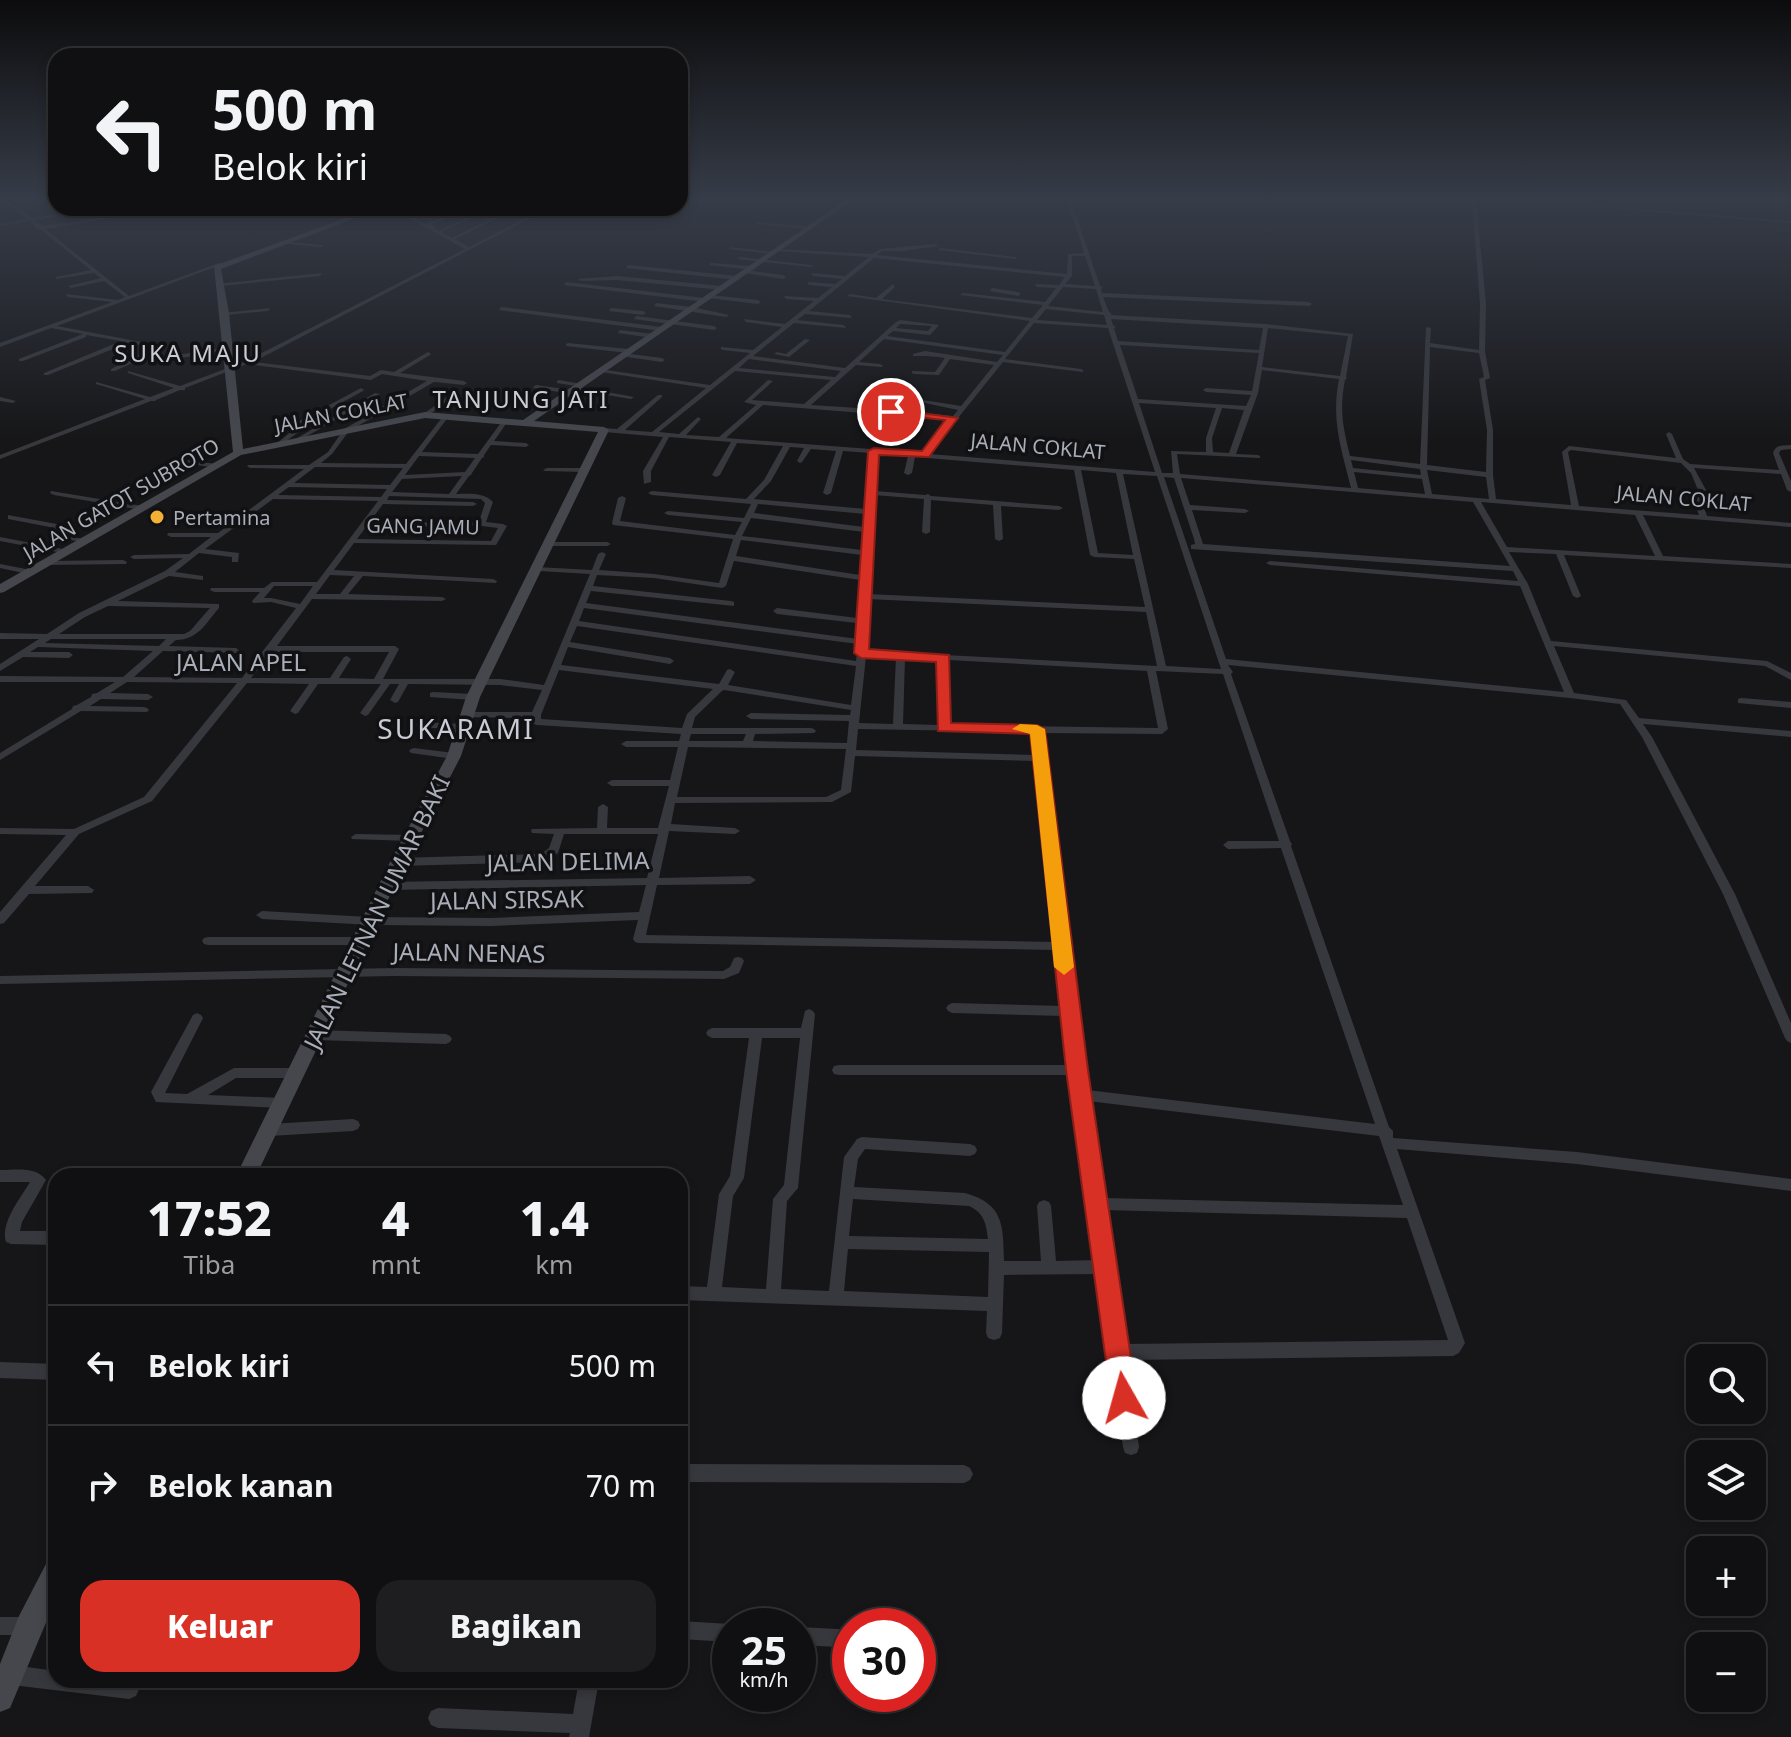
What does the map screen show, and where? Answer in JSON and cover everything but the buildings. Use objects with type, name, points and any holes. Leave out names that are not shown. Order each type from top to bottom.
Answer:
[{"type":"street","points":[[71,286],[96,281]]},
{"type":"street","points":[[108,281],[129,298]]},
{"type":"street","points":[[0,345],[175,281]]},
{"type":"street","name":"JALAN GATOT SUBROTO","points":[[0,589],[238,453],[219,281]]},
{"type":"street","points":[[220,284],[249,281]]},
{"type":"street","points":[[0,457],[229,371],[406,281]]},
{"type":"street","points":[[653,281],[724,287]]},
{"type":"street","points":[[675,281],[724,287]]},
{"type":"street","points":[[525,423],[733,281]]},
{"type":"street","points":[[653,434],[843,281]]},
{"type":"street","points":[[1037,285],[1059,281]]},
{"type":"street","points":[[925,455],[1064,281]]},
{"type":"street","points":[[1068,281],[1101,292],[1309,304]]},
{"type":"street","points":[[1097,281],[1184,549],[1457,1343],[1453,1348],[1126,1352],[1118,1349]]},
{"type":"street","points":[[1481,281],[1482,352],[1487,378],[1482,379],[1490,430],[1486,474],[1493,501]]},
{"type":"street","points":[[809,283],[837,286]]},
{"type":"street","points":[[566,284],[758,302]]},
{"type":"street","points":[[878,299],[893,286]]},
{"type":"street","points":[[992,290],[1110,319]]},
{"type":"street","points":[[845,291],[885,294]]},
{"type":"street","points":[[68,295],[120,301]]},
{"type":"street","points":[[963,295],[1047,304]]},
{"type":"street","points":[[850,296],[1034,320],[1110,319],[1266,326],[1350,334],[1338,400],[1339,425],[1355,490]]},
{"type":"street","points":[[786,297],[820,300]]},
{"type":"street","points":[[89,302],[108,300]]},
{"type":"street","points":[[656,305],[726,315]]},
{"type":"street","points":[[225,317],[268,309]]},
{"type":"street","points":[[501,309],[662,329]]},
{"type":"street","points":[[611,310],[714,328]]},
{"type":"street","points":[[579,312],[676,320]]},
{"type":"street","points":[[805,312],[850,317]]},
{"type":"street","points":[[225,317],[264,316]]},
{"type":"street","points":[[746,320],[844,327]]},
{"type":"street","points":[[806,406],[892,329],[902,322],[938,326],[930,333],[892,329]]},
{"type":"street","points":[[1232,455],[1255,393],[1266,326]]},
{"type":"street","points":[[51,327],[157,347],[113,370]]},
{"type":"street","points":[[1428,328],[1423,467],[1429,496]]},
{"type":"street","points":[[620,332],[653,336]]},
{"type":"street","points":[[21,360],[91,333]]},
{"type":"street","points":[[883,337],[1081,371]]},
{"type":"street","points":[[787,356],[807,340]]},
{"type":"street","points":[[46,374],[128,341]]},
{"type":"street","points":[[1118,343],[1263,352]]},
{"type":"street","points":[[568,345],[662,360]]},
{"type":"street","points":[[1429,345],[1482,352]]},
{"type":"street","points":[[723,348],[813,358]]},
{"type":"street","points":[[146,354],[165,359],[227,349]]},
{"type":"street","points":[[396,373],[428,354]]},
{"type":"street","points":[[915,355],[1000,359]]},
{"type":"street","points":[[748,357],[847,370]]},
{"type":"street","points":[[914,372],[937,374],[948,357]]},
{"type":"street","points":[[248,362],[371,378],[381,372],[464,383]]},
{"type":"street","points":[[856,363],[880,366]]},
{"type":"street","points":[[1258,368],[1344,378]]},
{"type":"street","points":[[733,369],[837,379]]},
{"type":"street","points":[[601,370],[711,387]]},
{"type":"street","points":[[130,372],[184,389]]},
{"type":"street","points":[[0,668],[104,603],[168,573],[274,497],[337,446],[348,430],[433,380]]},
{"type":"street","points":[[770,381],[746,401],[952,418]]},
{"type":"street","points":[[559,382],[610,398]]},
{"type":"street","points":[[98,383],[153,400]]},
{"type":"street","points":[[536,387],[631,397]]},
{"type":"street","points":[[279,444],[298,430],[292,427],[361,390]]},
{"type":"street","points":[[1206,390],[1255,393]]},
{"type":"street","points":[[425,415],[457,393]]},
{"type":"street","points":[[891,393],[895,406],[891,412]]},
{"type":"street","points":[[295,441],[377,394]]},
{"type":"street","points":[[612,430],[660,396]]},
{"type":"street","points":[[0,399],[13,401]]},
{"type":"street","points":[[1137,401],[1248,408]]},
{"type":"street","points":[[923,402],[960,408]]},
{"type":"street","points":[[721,439],[760,404]]},
{"type":"street","points":[[1210,454],[1209,438],[1219,407]]},
{"type":"street","name":"JALAN COKLAT","points":[[238,453],[425,415],[1791,525]]},
{"type":"street","points":[[0,920],[75,832],[148,799],[270,649],[446,416]]},
{"type":"street","points":[[681,436],[698,419]]},
{"type":"street","points":[[452,495],[505,421]]},
{"type":"street","points":[[1145,429],[1158,454],[1174,462]]},
{"type":"street","name":"JALAN LETNAN UMAR BAKI","points":[[250,1168],[398,862],[454,756],[473,697],[539,569],[583,470],[612,430]]},
{"type":"street","points":[[1669,434],[1680,459]]},
{"type":"street","points":[[647,482],[647,471],[667,435]]},
{"type":"street","points":[[716,475],[735,441]]},
{"type":"street","points":[[489,443],[526,445]]},
{"type":"street","points":[[539,569],[595,571],[722,586],[752,501],[788,444]]},
{"type":"street","points":[[800,461],[809,446]]},
{"type":"street","points":[[1791,447],[1776,450],[1791,490]]},
{"type":"street","points":[[827,493],[840,449]]},
{"type":"street","points":[[1575,506],[1566,468],[1567,449],[1680,459],[1690,466],[1702,488],[1697,499],[1704,518]]},
{"type":"street","points":[[669,800],[835,799],[847,791],[863,642],[863,578],[874,451]]},
{"type":"street","points":[[1199,546],[1177,476],[1173,452],[1258,457]]},
{"type":"street","points":[[417,454],[482,456]]},
{"type":"street","points":[[908,473],[912,454]]},
{"type":"street","points":[[1349,458],[1486,474]]},
{"type":"street","points":[[321,459],[377,460]]},
{"type":"street","points":[[178,461],[217,466]]},
{"type":"street","points":[[250,466],[408,466]]},
{"type":"street","points":[[1690,466],[1782,472]]},
{"type":"street","points":[[1077,467],[1094,555],[1136,557]]},
{"type":"street","points":[[547,470],[583,470]]},
{"type":"street","points":[[1351,470],[1424,477]]},
{"type":"street","points":[[556,667],[761,692],[805,700],[854,717],[898,727],[1162,732],[1147,610],[1119,471]]},
{"type":"street","points":[[400,477],[469,474]]},
{"type":"street","points":[[289,485],[487,505]]},
{"type":"street","points":[[54,493],[146,506]]},
{"type":"street","points":[[652,493],[870,512]]},
{"type":"street","points":[[871,493],[1059,508]]},
{"type":"street","points":[[107,495],[146,506]]},
{"type":"street","points":[[274,497],[452,495],[486,498],[482,524],[364,525]]},
{"type":"street","points":[[926,532],[928,496]]},
{"type":"street","points":[[622,498],[616,523],[866,553]]},
{"type":"street","points":[[1476,500],[1524,584],[1570,695]]},
{"type":"street","points":[[997,503],[999,539]]},
{"type":"street","points":[[1186,507],[1245,511]]},
{"type":"street","points":[[668,513],[869,530]]},
{"type":"street","points":[[1638,513],[1660,558]]},
{"type":"street","points":[[11,517],[59,527],[56,535],[88,541]]},
{"type":"street","name":"GANG JAMU","points":[[354,541],[493,543],[503,526],[482,524]]},
{"type":"street","points":[[171,535],[220,535]]},
{"type":"street","points":[[0,539],[68,552]]},
{"type":"street","points":[[536,715],[605,549],[551,544]]},
{"type":"street","points":[[1184,549],[1199,546],[1516,569]]},
{"type":"street","points":[[1504,549],[1791,566]]},
{"type":"street","points":[[1559,553],[1577,596]]},
{"type":"street","points":[[134,557],[236,555],[235,560]]},
{"type":"street","points":[[732,558],[863,578]]},
{"type":"street","points":[[47,563],[123,562]]},
{"type":"street","points":[[1270,563],[1524,584]]},
{"type":"street","points":[[0,566],[28,572]]},
{"type":"street","points":[[327,572],[493,581]]},
{"type":"street","points":[[168,573],[200,578]]},
{"type":"street","points":[[342,597],[361,573]]},
{"type":"street","points":[[301,607],[271,600],[256,601],[273,584],[318,584]]},
{"type":"street","points":[[587,588],[731,604]]},
{"type":"street","points":[[214,590],[265,590]]},
{"type":"street","points":[[309,596],[442,599]]},
{"type":"street","points":[[864,596],[1147,610]]},
{"type":"street","points":[[0,636],[192,635],[215,605],[104,603]]},
{"type":"street","points":[[581,605],[863,642]]},
{"type":"street","points":[[777,611],[861,621]]},
{"type":"street","points":[[573,623],[861,658],[901,656],[1226,667],[1623,702],[1729,894],[1791,1038]]},
{"type":"street","points":[[0,757],[94,696],[125,680],[174,637]]},
{"type":"street","points":[[1547,643],[1767,664],[1791,677]]},
{"type":"street","points":[[565,644],[670,661]]},
{"type":"street","points":[[40,645],[164,646],[236,651]]},
{"type":"street","points":[[270,649],[395,649],[365,713]]},
{"type":"street","points":[[23,655],[69,655]]},
{"type":"street","points":[[898,727],[901,656]]},
{"type":"street","points":[[944,658],[944,727]]},
{"type":"street","points":[[333,681],[347,659]]},
{"type":"street","points":[[730,672],[721,688],[690,716],[672,783],[639,939],[1062,946]]},
{"type":"street","name":"JALAN APEL","points":[[0,679],[405,681],[547,688]]},
{"type":"street","points":[[295,711],[315,681]]},
{"type":"street","points":[[395,700],[405,681]]},
{"type":"street","points":[[746,744],[751,716],[761,692]]},
{"type":"street","points":[[433,695],[473,697]]},
{"type":"street","points":[[94,696],[148,697]]},
{"type":"street","points":[[792,716],[805,700]]},
{"type":"street","points":[[1741,701],[1791,705]]},
{"type":"street","points":[[76,708],[144,710]]},
{"type":"street","points":[[421,725],[536,715]]},
{"type":"street","points":[[536,715],[541,723],[686,731],[811,731]]},
{"type":"street","points":[[751,716],[854,717]]},
{"type":"street","points":[[1636,721],[1791,734]]},
{"type":"street","points":[[1037,729],[1077,1070],[1131,1447]]},
{"type":"street","points":[[626,744],[746,744],[1040,758]]},
{"type":"street","points":[[414,751],[454,756]]},
{"type":"street","points":[[612,783],[672,783]]},
{"type":"street","points":[[602,831],[603,807]]},
{"type":"street","points":[[0,831],[75,832]]},
{"type":"street","points":[[536,831],[735,831]]},
{"type":"street","points":[[398,862],[544,858],[554,850],[560,831]]},
{"type":"street","points":[[356,837],[410,838]]},
{"type":"street","points":[[1228,845],[1287,844]]},
{"type":"street","name":"JALAN DELIMA","points":[[387,886],[750,880]]},
{"type":"street","points":[[24,890],[88,890]]},
{"type":"street","name":"JALAN SIRSAK","points":[[262,915],[372,921],[491,922],[643,916]]},
{"type":"street","points":[[208,941],[362,941]]},
{"type":"street","name":"JALAN NENAS","points":[[0,980],[394,972],[724,975],[735,970],[738,961]]},
{"type":"street","points":[[952,1008],[1070,1011]]},
{"type":"street","points":[[773,1296],[780,1199],[791,1188],[809,1014]]},
{"type":"street","points":[[197,1018],[158,1094],[165,1099],[283,1103]]},
{"type":"street","points":[[712,1033],[807,1033]]},
{"type":"street","points":[[714,1294],[726,1194],[737,1178],[756,1033]]},
{"type":"street","points":[[315,1035],[446,1039]]},
{"type":"street","points":[[839,1070],[1077,1070]]},
{"type":"street","points":[[188,1100],[234,1073],[297,1073]]},
{"type":"street","points":[[1082,1095],[1388,1137],[1791,1185]]},
{"type":"street","points":[[270,1130],[353,1125]]},
{"type":"street","points":[[836,1298],[851,1157],[862,1143],[970,1150]]},
{"type":"street","points":[[0,1176],[33,1176],[39,1180],[15,1221],[11,1237],[48,1238]]},
{"type":"street","points":[[846,1193],[975,1202],[991,1216],[996,1268],[994,1333]]},
{"type":"street","points":[[1096,1204],[1412,1212]]},
{"type":"street","points":[[1044,1206],[1049,1268]]},
{"type":"street","points":[[841,1242],[994,1246]]},
{"type":"street","points":[[996,1268],[1104,1267]]},
{"type":"street","points":[[688,1293],[995,1304]]},
{"type":"street","points":[[0,1370],[48,1372]]},
{"type":"street","points":[[688,1473],[964,1474]]},
{"type":"street","points":[[48,1592],[29,1626],[6,1687],[48,1688]]},
{"type":"street","points":[[0,1626],[29,1626]]},
{"type":"street","points":[[688,1630],[712,1632]]},
{"type":"street","points":[[68,1688],[129,1689]]},
{"type":"street","points":[[438,1718],[580,1730],[588,1688]]},
{"type":"slow traffic","points":[[1020,729],[1037,729],[1064,967]]},
{"type":"place","name":"Pertamina","points":[[157,517]]},
{"type":"district","name":"SUKA MAJU","points":[[188,352]]},
{"type":"district","name":"TANJUNG JATI","points":[[521,398]]},
{"type":"district","name":"SUKARAMI","points":[[456,728]]},
{"type":"route","points":[[891,412],[952,418],[925,455],[874,451],[863,578],[861,653],[944,658],[944,727],[1037,729],[1077,1070],[1124,1398]]}]
